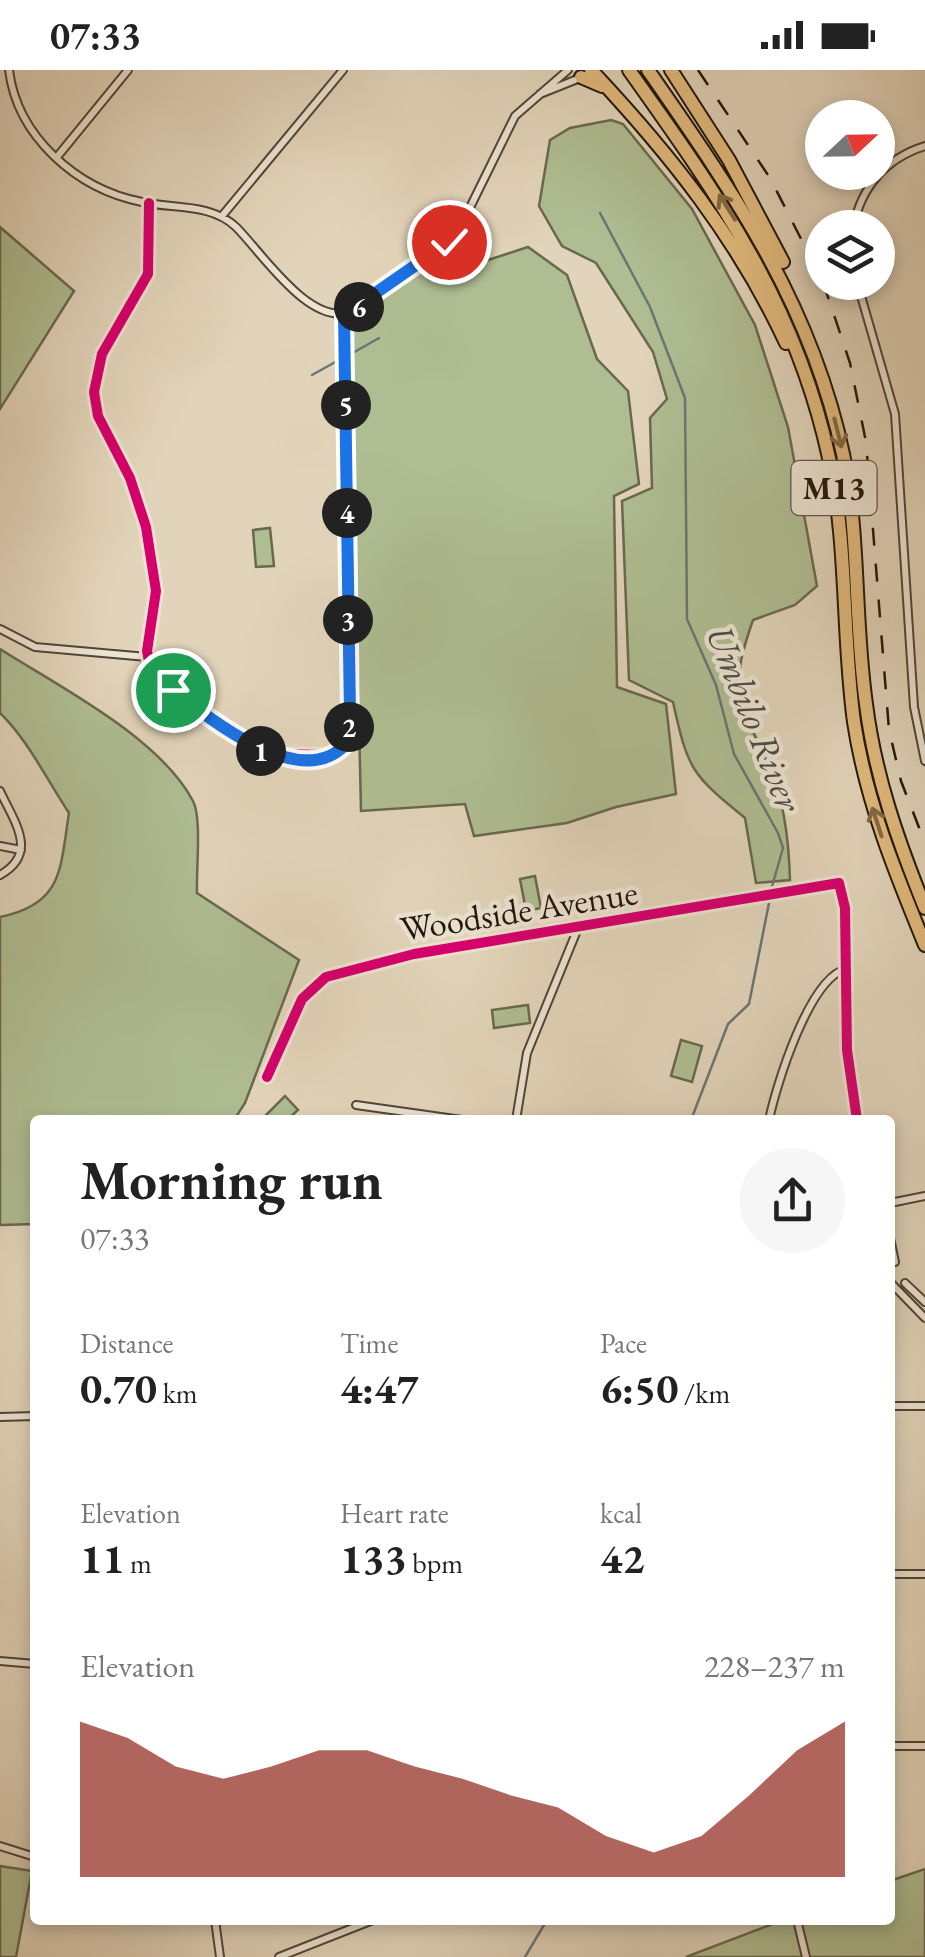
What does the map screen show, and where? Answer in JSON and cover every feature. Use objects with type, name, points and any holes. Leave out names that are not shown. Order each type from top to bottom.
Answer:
[{"type":"highway","name":"M13","points":[[629,70],[746,238],[779,304],[818,414],[840,523],[860,754],[874,814],[925,945]]},
{"type":"highway","name":"M13","points":[[648,70],[759,234],[798,312],[828,395],[850,496],[873,751],[888,812],[925,908]]},
{"type":"highway","points":[[672,70],[771,236],[816,342],[828,395]]},
{"type":"highway","points":[[583,72],[609,89],[666,151],[733,244],[769,308],[818,414]]},
{"type":"street","points":[[9,70],[21,116],[37,140],[57,157],[92,182],[149,204],[222,216],[309,303],[328,314],[344,315],[454,238],[504,132],[534,96],[583,72]]},
{"type":"street","points":[[57,157],[128,70]]},
{"type":"street","points":[[222,216],[343,70]]},
{"type":"street","points":[[534,96],[583,72]]},
{"type":"street","points":[[857,210],[875,177],[906,152],[925,146]]},
{"type":"street","points":[[149,204],[151,250],[146,281],[102,354],[94,392],[98,416],[130,478],[146,527],[156,590],[147,657],[164,684],[266,754],[324,756],[338,751],[347,742],[344,315]]},
{"type":"street","points":[[862,300],[893,402],[914,707],[925,762]]},
{"type":"street","points":[[0,629],[24,644],[46,650],[147,657]]},
{"type":"street","points":[[0,875],[12,866],[21,850],[20,827],[1,795]]},
{"type":"street","points":[[0,846],[21,850]]},
{"type":"street","name":"Woodside Avenue","points":[[267,1077],[302,1000],[326,977],[414,954],[838,883],[845,908],[846,969]]},
{"type":"street","points":[[517,1115],[528,1053],[578,928]]},
{"type":"street","points":[[770,1115],[787,1052],[828,980],[846,969]]},
{"type":"street","points":[[846,969],[848,1050],[856,1115]]},
{"type":"street","points":[[356,1105],[427,1115]]},
{"type":"street","points":[[895,1201],[925,1196]]},
{"type":"street","points":[[905,1283],[924,1300],[914,1308]]},
{"type":"street","points":[[895,1287],[925,1318]]},
{"type":"street","points":[[895,1406],[925,1406]]},
{"type":"street","points":[[0,1417],[30,1416]]},
{"type":"street","points":[[895,1574],[925,1574]]},
{"type":"street","points":[[0,1661],[30,1664]]},
{"type":"street","points":[[895,1746],[925,1746]]},
{"type":"street","points":[[0,1846],[30,1855]]},
{"type":"street","points":[[217,1925],[220,1957]]},
{"type":"street","points":[[279,1957],[360,1925]]},
{"type":"street","points":[[798,1925],[806,1957]]},
{"type":"green space","points":[[611,120],[623,124],[692,209],[755,325],[788,427],[817,586],[795,605],[753,620],[739,681],[744,710],[778,793],[790,880],[756,883],[745,818],[694,769],[673,702],[629,680],[622,501],[652,488],[650,418],[667,399],[653,352],[596,263],[562,246],[539,206],[550,140],[570,128]]},
{"type":"green space","points":[[0,227],[74,291],[0,409]]},
{"type":"green space","points":[[453,246],[479,263],[528,247],[567,275],[597,359],[628,391],[639,484],[614,496],[617,687],[666,704],[676,794],[567,823],[474,836],[465,804],[361,811],[350,320]]},
{"type":"green space","points":[[270,528],[274,566],[256,567],[253,530]]},
{"type":"green space","points":[[0,649],[133,735],[177,778],[193,801],[198,832],[197,893],[299,960],[237,1115],[30,1115],[30,1224],[0,1225],[0,917],[37,903],[48,893],[60,867],[69,813],[28,748],[0,713]]},
{"type":"green space","points":[[535,876],[541,908],[526,911],[520,879]]},
{"type":"green space","points":[[528,1005],[530,1023],[494,1028],[492,1010]]},
{"type":"green space","points":[[681,1040],[702,1046],[692,1082],[671,1076]]},
{"type":"green space","points":[[285,1096],[298,1110],[292,1115],[266,1115]]},
{"type":"green space","points":[[0,1866],[30,1871],[16,1957],[0,1957]]},
{"type":"green space","points":[[925,1869],[925,1957],[686,1957],[770,1925],[895,1925],[895,1879]]},
{"type":"waterway","name":"Umbilo River","points":[[600,213],[650,307],[685,398],[687,619],[716,685],[734,754],[783,848],[771,890]]},
{"type":"waterway","points":[[351,354],[379,338]]},
{"type":"waterway","points":[[312,375],[339,360]]},
{"type":"waterway","name":"Umbilo River","points":[[693,1115],[728,1024],[749,1004],[770,898]]},
{"type":"waterway","name":"Umbilo River","points":[[525,1957],[544,1925]]},
{"type":"railway","points":[[698,70],[770,178],[805,247]]},
{"type":"railway","points":[[829,300],[850,363],[866,442],[889,730],[901,781],[925,843]]},
{"type":"cycle path","points":[[149,203],[148,274],[102,354],[94,392],[98,416],[130,478],[146,527],[156,591],[147,651],[150,666],[180,696],[269,754],[327,755],[341,749],[349,735],[344,315]]},
{"type":"cycle path","points":[[267,1077],[302,999],[326,977],[414,954],[839,883],[845,908],[847,1050],[856,1115]]},
{"type":"route","points":[[173,690],[269,754],[324,756],[336,753],[346,744],[350,714],[344,315],[449,242]]}]
